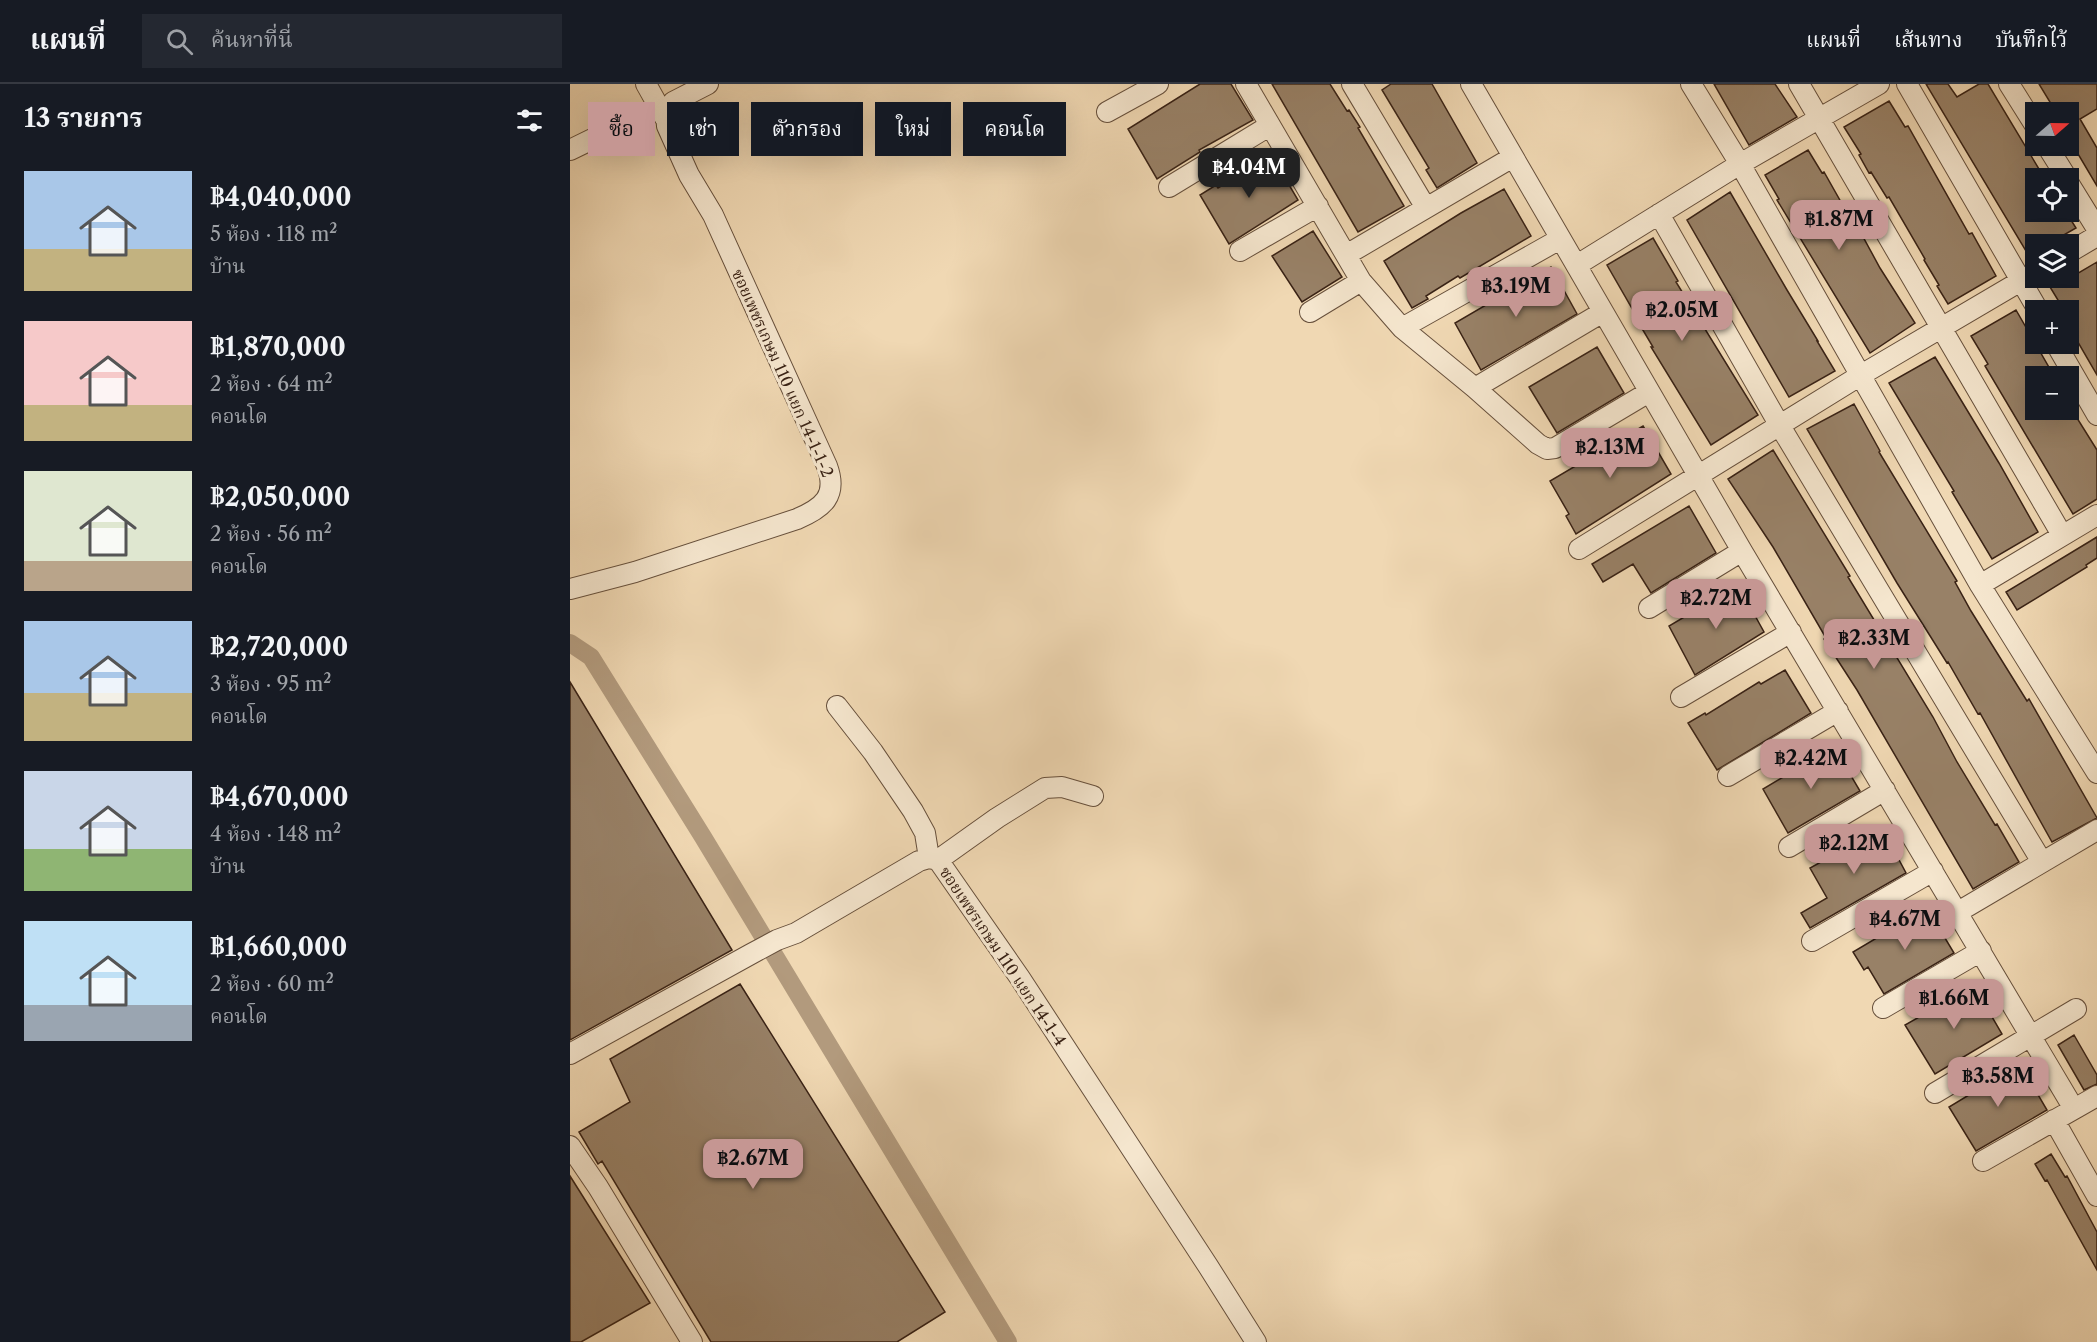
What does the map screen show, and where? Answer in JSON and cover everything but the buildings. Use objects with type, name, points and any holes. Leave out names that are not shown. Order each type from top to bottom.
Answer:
[{"type":"street","name":"ซอยเพชรเกษม 110 แยก 14-1-1-2","points":[[570,589],[655,566],[797,519],[819,508],[830,492],[831,475],[827,466],[712,215],[689,175],[662,113],[646,84]]},
{"type":"street","points":[[570,150],[662,113],[673,102],[708,84]]},
{"type":"street","points":[[1107,112],[1158,84]]},
{"type":"street","points":[[1246,84],[1361,281],[1402,328],[1538,444],[1546,449],[1555,448],[1649,392]]},
{"type":"street","points":[[1352,84],[1426,208]]},
{"type":"street","points":[[1471,84],[1742,551],[2074,1109]]},
{"type":"street","points":[[1691,84],[1740,164],[1980,585],[2097,773]]},
{"type":"street","points":[[1799,84],[2062,535]]},
{"type":"street","points":[[1576,265],[1740,164],[1879,84]]},
{"type":"street","points":[[1907,84],[2025,271]]},
{"type":"street","points":[[2009,84],[2025,109]]},
{"type":"street","points":[[1169,187],[1269,126]]},
{"type":"street","points":[[1346,255],[1513,157]]},
{"type":"street","points":[[2079,199],[2097,229]]},
{"type":"street","points":[[1240,251],[1318,206]]},
{"type":"street","points":[[1659,214],[1780,426],[2042,862]]},
{"type":"street","points":[[2079,247],[2097,236]]},
{"type":"street","points":[[1402,328],[1560,239]]},
{"type":"street","points":[[1579,549],[1861,375],[2025,278]]},
{"type":"street","points":[[1310,312],[1361,281]]},
{"type":"street","points":[[1475,388],[1603,312]]},
{"type":"street","points":[[2062,354],[2097,416]]},
{"type":"street","points":[[1980,585],[2097,515]]},
{"type":"street","points":[[1649,609],[1742,551]]},
{"type":"street","points":[[1681,697],[1791,632]]},
{"type":"street","points":[[837,706],[873,752],[913,812],[925,833],[934,859],[1045,788],[1062,787],[1093,796]]},
{"type":"street","points":[[1728,776],[1838,711]]},
{"type":"street","points":[[1789,847],[1885,790]]},
{"type":"street","points":[[1958,912],[2097,830]]},
{"type":"street","name":"ซอยเพชรเกษม 110 แยก 14-1-4","points":[[570,1054],[777,940],[796,933],[919,861],[934,859],[1020,978],[1256,1342]]},
{"type":"street","points":[[1812,940],[1933,871]]},
{"type":"street","points":[[1883,1008],[1981,951]]},
{"type":"street","points":[[1935,1093],[2076,1009]]},
{"type":"street","points":[[1983,1161],[2097,1096]]},
{"type":"street","points":[[2054,1120],[2097,1196]]},
{"type":"street","points":[[570,1146],[598,1187],[692,1342]]},
{"type":"waterway","points":[[570,643],[591,657],[703,837],[1008,1342]]}]
